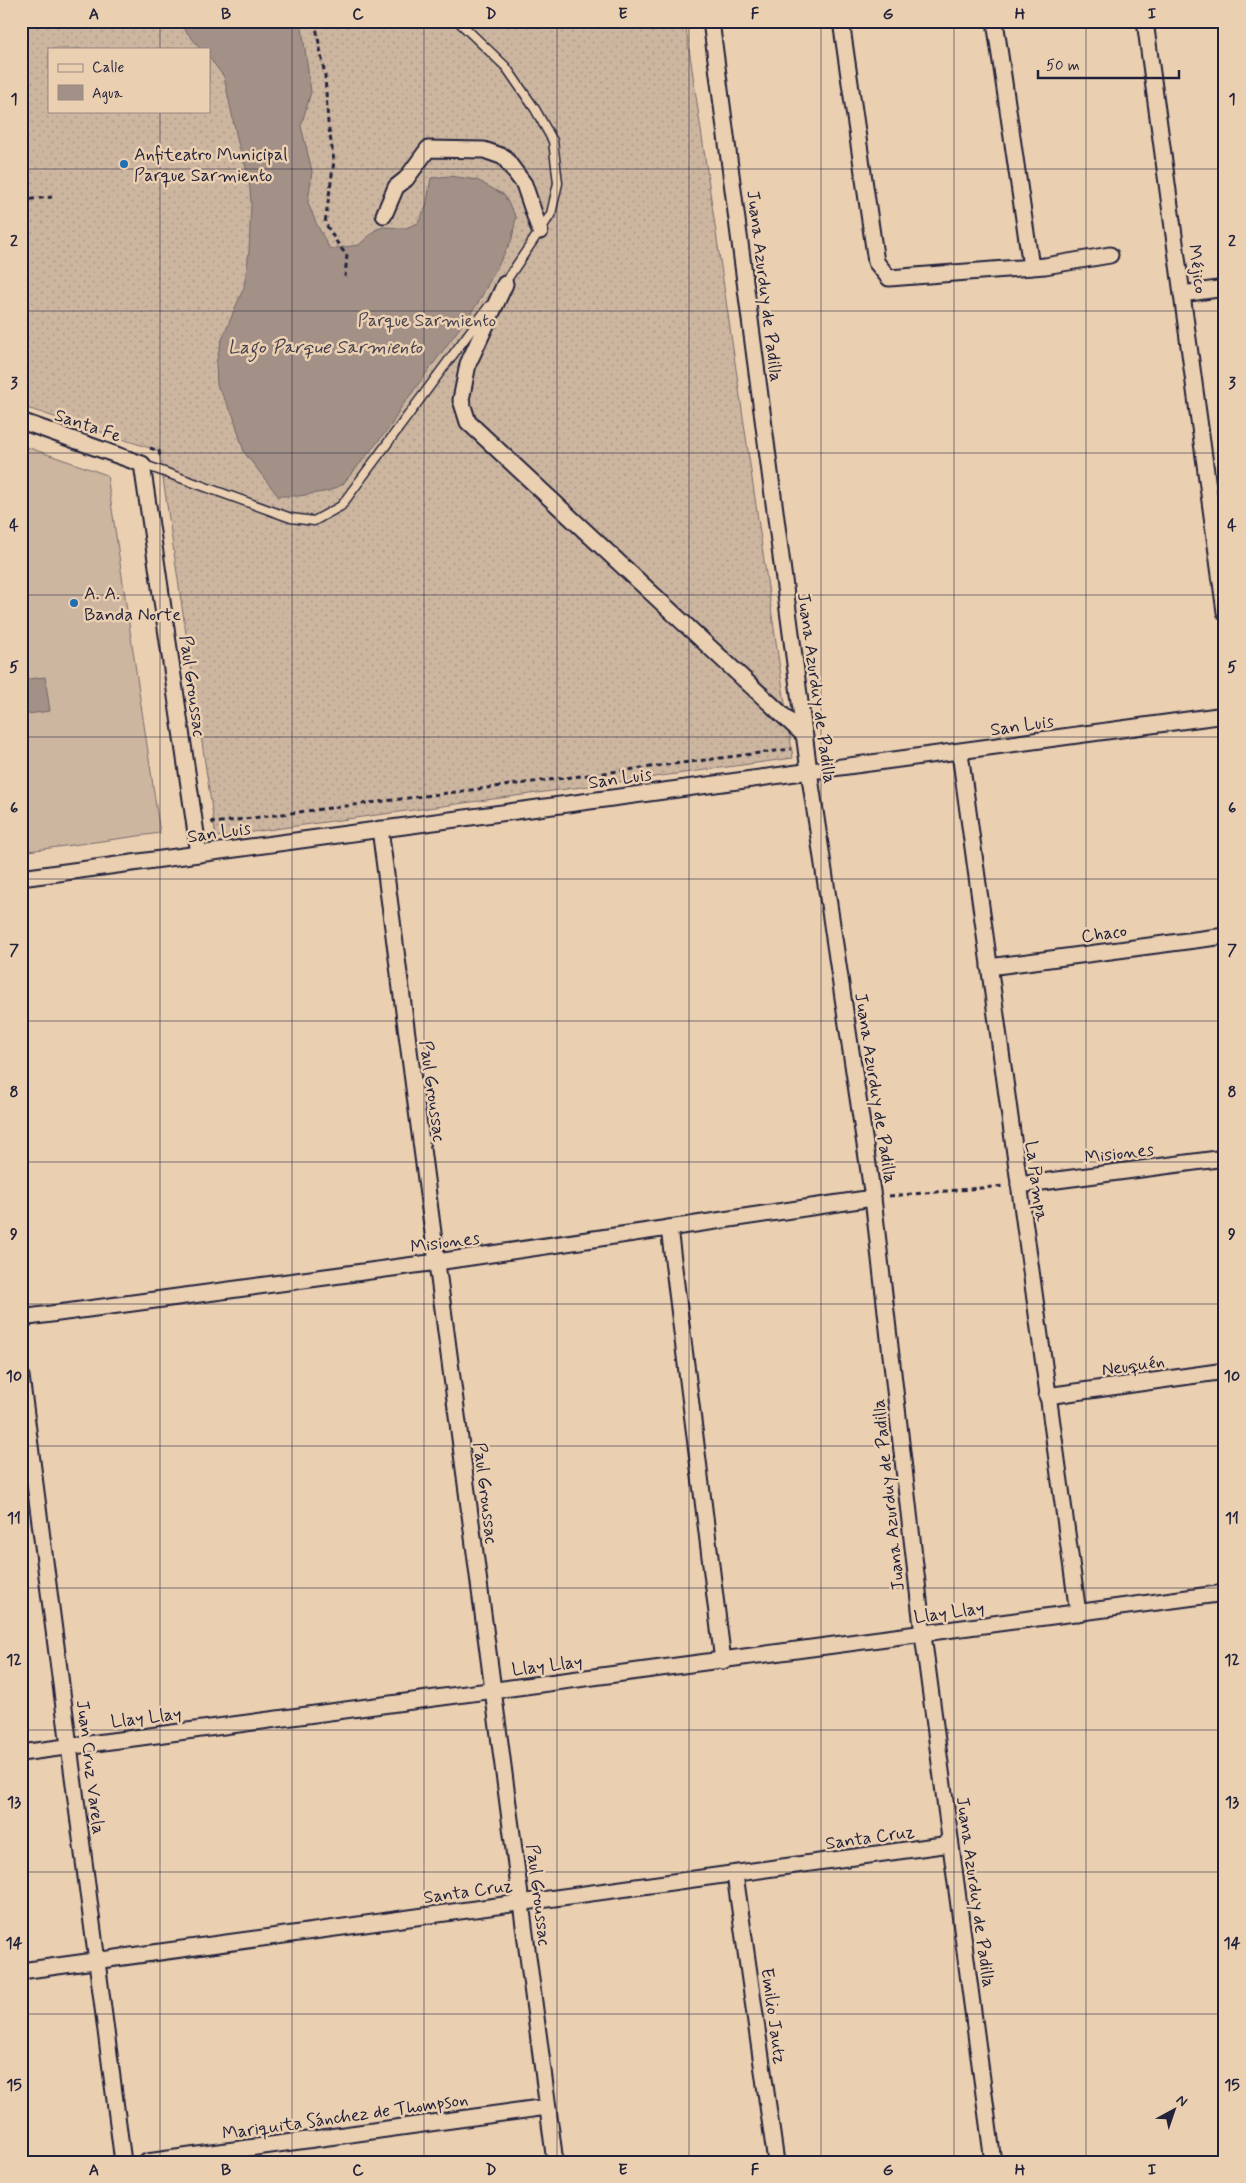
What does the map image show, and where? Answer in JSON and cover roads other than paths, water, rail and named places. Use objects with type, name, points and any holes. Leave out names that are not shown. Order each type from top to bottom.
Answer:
[{"type":"street","name":"Juana Azurduy de Padilla","points":[[711,21],[809,771],[873,1198],[923,1635],[993,2162]]},
{"type":"street","points":[[841,21],[876,262],[889,278],[1031,267],[1110,255]]},
{"type":"street","points":[[995,21],[1031,267]]},
{"type":"street","name":"Méjico","points":[[1145,21],[1225,612]]},
{"type":"street","points":[[384,215],[396,186],[406,179],[428,149],[484,150],[504,157],[524,184],[540,231]]},
{"type":"street","points":[[505,284],[468,364],[461,400],[468,422],[805,736]]},
{"type":"street","points":[[1182,294],[1225,288]]},
{"type":"street","name":"Santa Fe","points":[[21,421],[142,464]]},
{"type":"street","name":"Paul Groussac","points":[[142,464],[199,854]]},
{"type":"street","name":"San Luis","points":[[21,878],[809,771],[960,753],[1225,715]]},
{"type":"street","name":"La Pampa","points":[[960,753],[1078,1613]]},
{"type":"street","name":"Paul Groussac","points":[[380,829],[555,2162]]},
{"type":"street","name":"Chaco","points":[[989,967],[1225,936]]},
{"type":"street","name":"Misiones","points":[[1019,1184],[1225,1158]]},
{"type":"street","name":"Misiones","points":[[21,1318],[437,1262],[873,1198]]},
{"type":"street","points":[[669,1228],[723,1661]]},
{"type":"street","name":"Neuquén","points":[[1047,1396],[1225,1371]]},
{"type":"street","name":"Juan Cruz Varela","points":[[21,1376],[123,2162]]},
{"type":"street","name":"Llay Llay","points":[[21,1753],[923,1635],[1225,1593]]},
{"type":"street","name":"Santa Cruz","points":[[21,1971],[735,1875],[950,1844]]},
{"type":"street","name":"Emilio Jautz","points":[[735,1875],[776,2162]]},
{"type":"street","name":"Mariquita Sánchez de Thompson","points":[[147,2162],[547,2107]]},
{"type":"lane","points":[[142,464],[291,518],[314,521],[341,506],[505,284],[551,214],[558,183],[552,141],[536,109],[506,67],[458,21]]},
{"type":"water","name":"Lago Parque Sarmiento","points":[[183,21],[301,21],[311,92],[301,126],[312,171],[308,203],[330,249],[359,245],[375,230],[383,227],[406,228],[418,223],[426,207],[431,178],[450,176],[477,180],[504,195],[516,217],[512,239],[478,303],[400,409],[390,427],[343,484],[329,491],[299,496],[278,496],[244,452],[233,415],[217,385],[216,363],[221,342],[244,287],[249,252],[251,203],[249,177],[238,143],[224,77],[210,58],[210,48],[200,48],[184,29]]},
{"type":"water","points":[[45,677],[50,711],[21,715],[21,680]]},
{"type":"place","name":"Anfiteatro Municipal Parque Sarmiento","points":[[124,164]]},
{"type":"place","name":"A. A. Banda Norte","points":[[74,603]]},
{"type":"park label","name":"Parque Sarmiento","points":[[427,320]]}]
